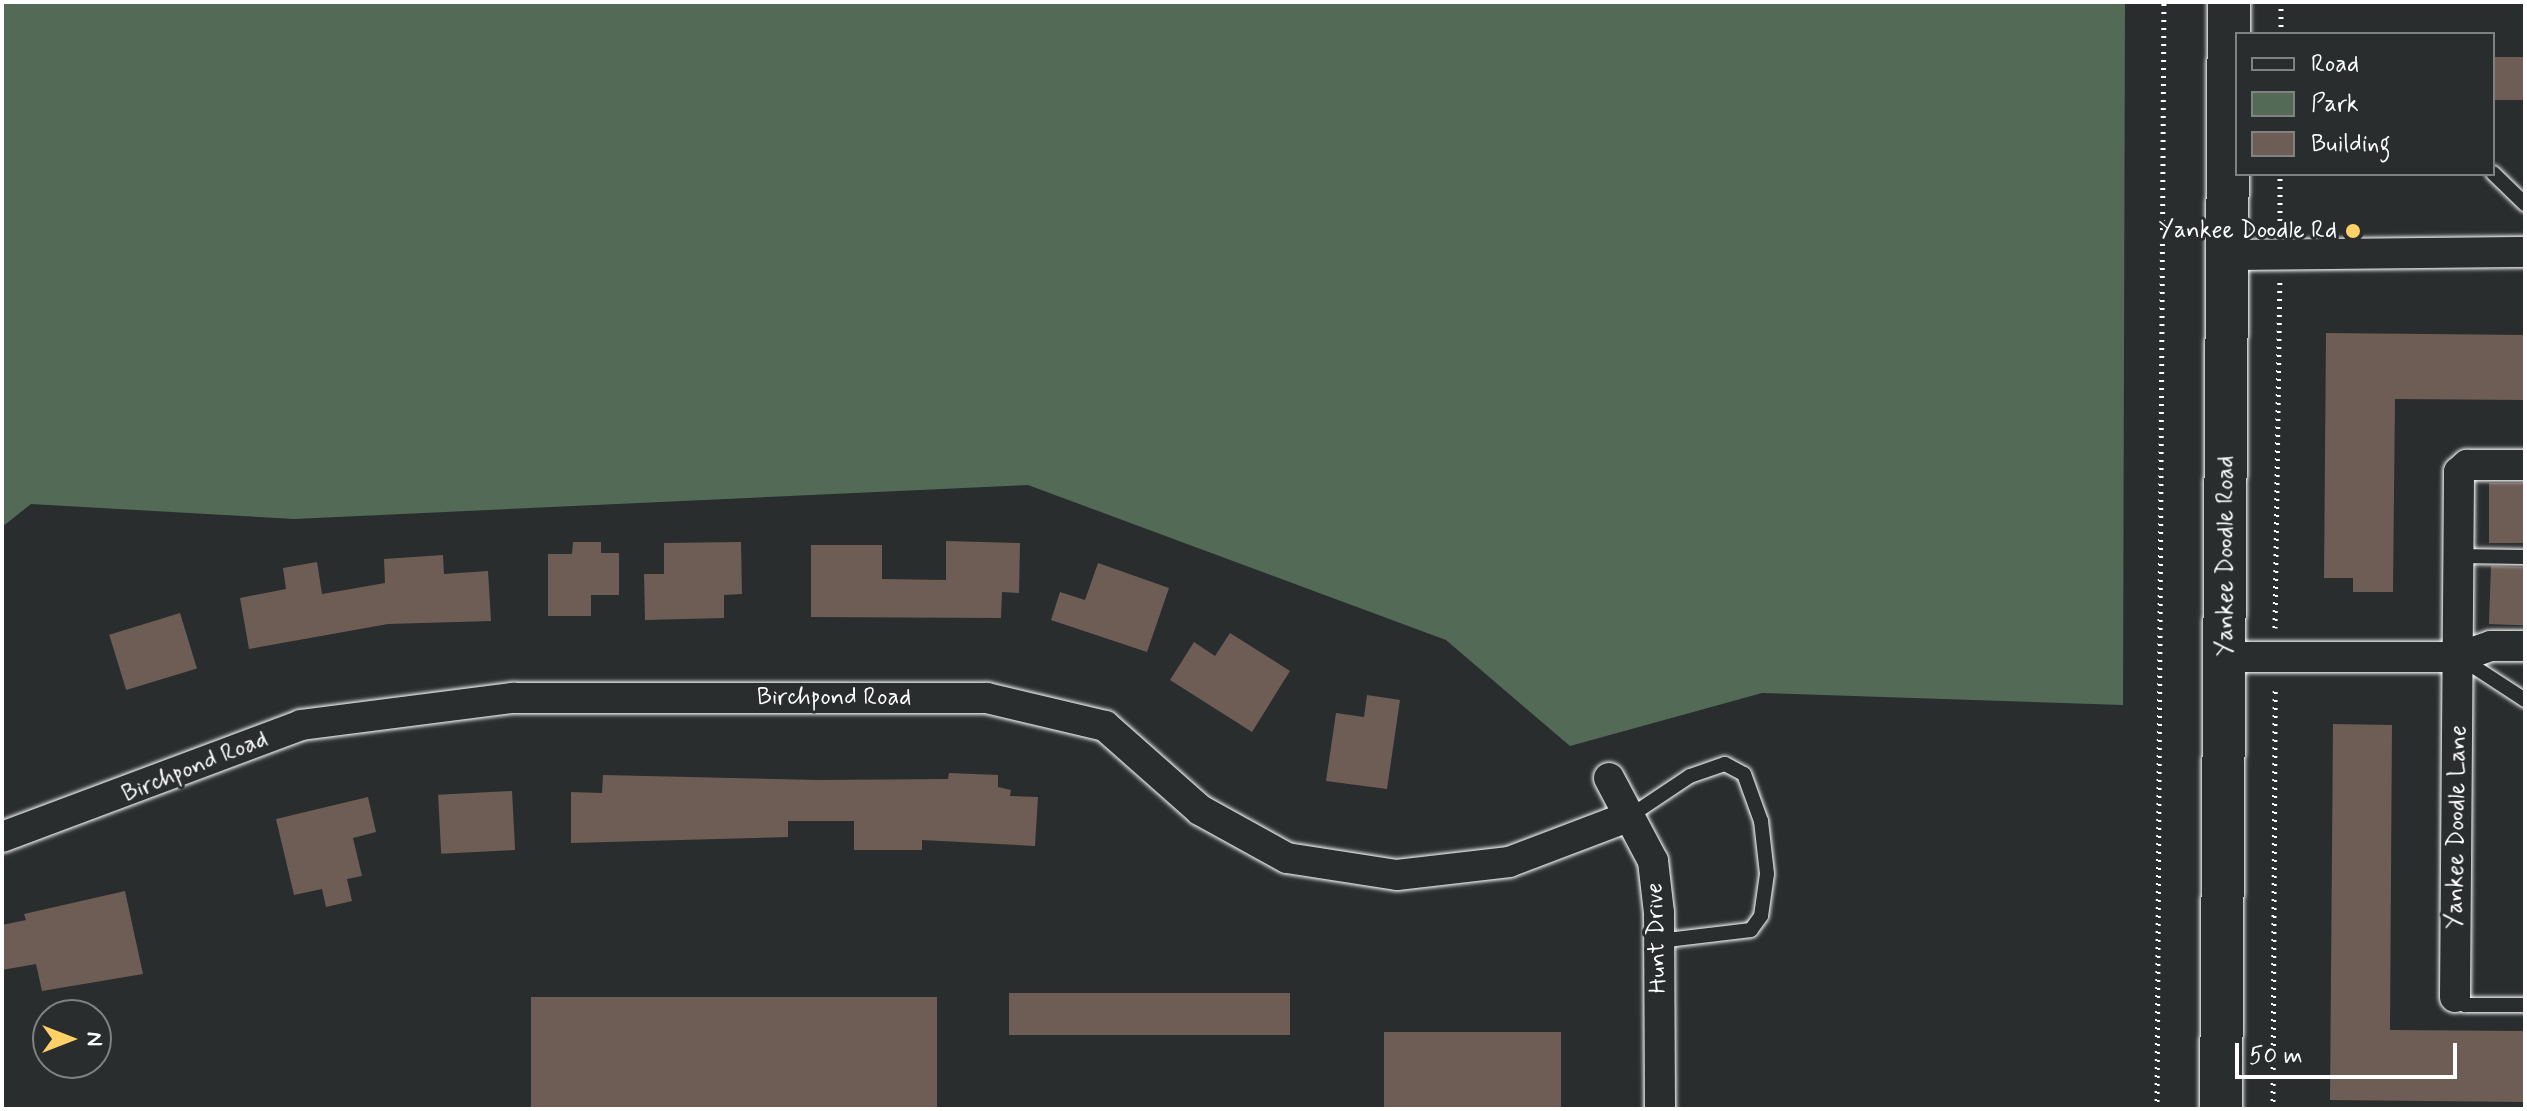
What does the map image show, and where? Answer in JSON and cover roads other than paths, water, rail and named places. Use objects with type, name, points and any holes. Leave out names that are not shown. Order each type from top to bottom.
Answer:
[{"type":"main road","name":"Yankee Doodle Road","points":[[2221,1109],[2229,2]]},
{"type":"street","points":[[2228,255],[2525,252]]},
{"type":"street","name":"Yankee Doodle Lane","points":[[2455,997],[2459,472],[2467,465],[2525,465]]},
{"type":"street","points":[[2226,657],[2459,657],[2491,646],[2525,646]]},
{"type":"street","name":"Birchpond Road","points":[[2,837],[301,725],[513,698],[987,698],[1105,726],[1200,810],[1287,858],[1397,875],[1509,862],[1630,816]]},
{"type":"street","name":"Hunt Drive","points":[[1609,778],[1653,861],[1659,941],[1660,1109]]},
{"type":"lane","points":[[2495,175],[2525,204]]},
{"type":"lane","points":[[2459,556],[2525,557]]},
{"type":"lane","points":[[2459,657],[2525,700]]},
{"type":"lane","points":[[1630,816],[1690,776],[1725,764],[1744,774],[1761,821],[1767,874],[1761,916],[1751,930],[1659,941]]},
{"type":"lane","points":[[2455,997],[2465,1005],[2525,1005]]},
{"type":"place","name":"Yankee Doodle Rd","points":[[2353,231]]}]
